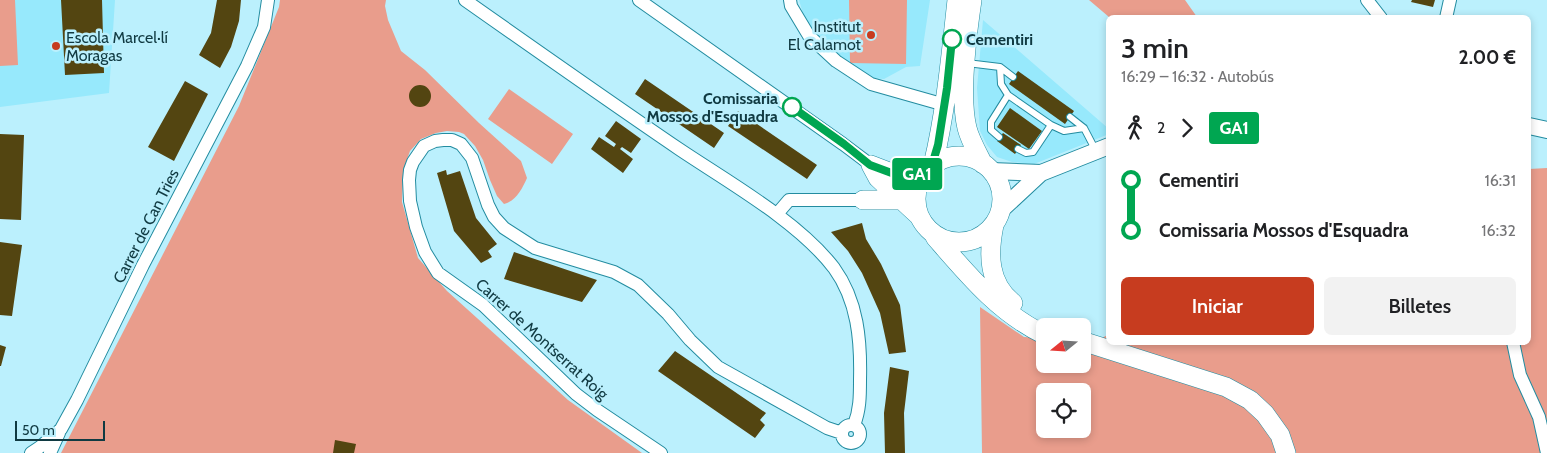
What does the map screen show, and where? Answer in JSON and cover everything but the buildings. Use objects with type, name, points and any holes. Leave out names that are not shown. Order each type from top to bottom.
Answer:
[{"type":"main road","points":[[957,0],[938,145],[928,169],[920,179],[916,193],[916,208],[925,227],[980,288],[1002,308],[1036,330]]},
{"type":"main road","points":[[972,0],[966,63],[967,128],[1001,190],[1002,200],[991,240],[993,274],[997,286],[1009,300],[1036,320]]},
{"type":"main road","points":[[874,172],[897,175],[928,169],[947,158],[958,156],[968,157],[987,167]]},
{"type":"main road","points":[[874,172],[918,215]]},
{"type":"main road","points":[[863,200],[873,191],[874,172]]},
{"type":"main road","points":[[863,200],[901,200]]},
{"type":"main road","points":[[932,234],[946,241],[962,243],[982,236],[997,218]]},
{"type":"main road","points":[[1091,344],[1226,387],[1250,400],[1265,414],[1280,434],[1286,453]]},
{"type":"main road","points":[[1091,352],[1151,373],[1220,393],[1244,406],[1256,416],[1271,436],[1277,453]]},
{"type":"street","name":"Carrer de Can Tries","points":[[31,453],[40,448],[61,428],[93,370],[144,265],[247,66],[264,27],[268,0]]},
{"type":"street","points":[[465,0],[612,103],[777,214],[815,247],[834,268],[843,283],[858,328],[860,407],[854,424]]},
{"type":"street","points":[[639,0],[844,144],[874,172]]},
{"type":"street","points":[[790,0],[791,6],[809,36],[836,61],[871,84],[944,105]]},
{"type":"street","points":[[1367,0],[1379,15]]},
{"type":"street","points":[[1447,15],[1450,0]]},
{"type":"street","points":[[1531,126],[1547,130]]},
{"type":"street","name":"Carrer de Montserrat Roig","points":[[661,453],[583,399],[476,299],[438,273],[425,252],[416,227],[410,201],[410,170],[424,146],[443,140],[452,140],[461,144],[472,158],[494,217],[504,228],[535,248],[614,272],[638,285],[668,314],[690,340],[718,366],[827,428],[842,433],[845,441],[851,443],[856,448]]},
{"type":"street","points":[[997,218],[1042,173],[1102,149]]},
{"type":"street","points":[[987,167],[1042,173]]},
{"type":"street","points":[[777,214],[789,200],[863,200]]},
{"type":"street","points":[[1514,345],[1520,375],[1539,417],[1547,453]]},
{"type":"street","points":[[842,433],[846,426],[854,424]]},
{"type":"street","points":[[854,424],[861,433],[856,448]]},
{"type":"street","points":[[50,453],[61,428]]},
{"type":"lane","points":[[966,63],[1000,67],[1013,77]]},
{"type":"lane","points":[[1000,67],[1001,84],[1008,95],[1051,125],[1064,130],[1084,128]]},
{"type":"lane","points":[[1000,137],[991,130],[991,122],[1008,95]]},
{"type":"lane","points":[[1070,117],[1084,128],[1102,149]]},
{"type":"lane","points":[[1018,149],[1026,153],[1033,152],[1051,125]]},
{"type":"shaded area","name":"Escola Marcel·lí Moragas","points":[[0,0],[115,0],[109,93],[0,107]]},
{"type":"shaded area","points":[[0,0],[15,0],[18,65],[0,66]]},
{"type":"shaded area","points":[[280,0],[386,0],[385,6],[388,20],[401,51],[425,70],[521,161],[527,178],[515,197],[504,204],[497,196],[483,160],[475,146],[464,134],[447,131],[421,139],[410,151],[403,171],[402,202],[418,258],[447,291],[568,400],[642,453],[61,453],[239,106],[279,7]]},
{"type":"shaded area","name":"Institut El Calamot","points":[[799,0],[930,0],[920,66],[906,67],[884,79],[871,78],[832,54],[804,17]]},
{"type":"shaded area","points":[[849,0],[907,0],[906,64],[850,63]]},
{"type":"shaded area","points":[[1089,0],[1185,0],[1196,15],[1107,15]]},
{"type":"shaded area","points":[[983,20],[1106,126],[1106,135],[1034,164],[1012,162],[997,157],[987,145],[980,131],[977,88]]},
{"type":"shaded area","points":[[509,89],[573,134],[552,164],[488,119]]},
{"type":"shaded area","points":[[1547,168],[1547,453],[982,453],[980,307],[1024,337],[1036,338],[1036,373],[1091,373],[1091,341],[1097,341],[1106,336],[1106,345],[1531,345],[1531,169]]},
{"type":"bus line","name":"GA1","points":[[792,107],[870,165],[897,175],[924,173],[932,165],[938,145],[952,39]]},
{"type":"place","name":"Institut El Calamot","points":[[871,35]]},
{"type":"place","name":"Cementiri","points":[[952,39]]},
{"type":"place","name":"Escola Marcel·lí Moragas","points":[[56,46]]},
{"type":"place","name":"Comissaria Mossos d'Esquadra","points":[[792,107]]}]
